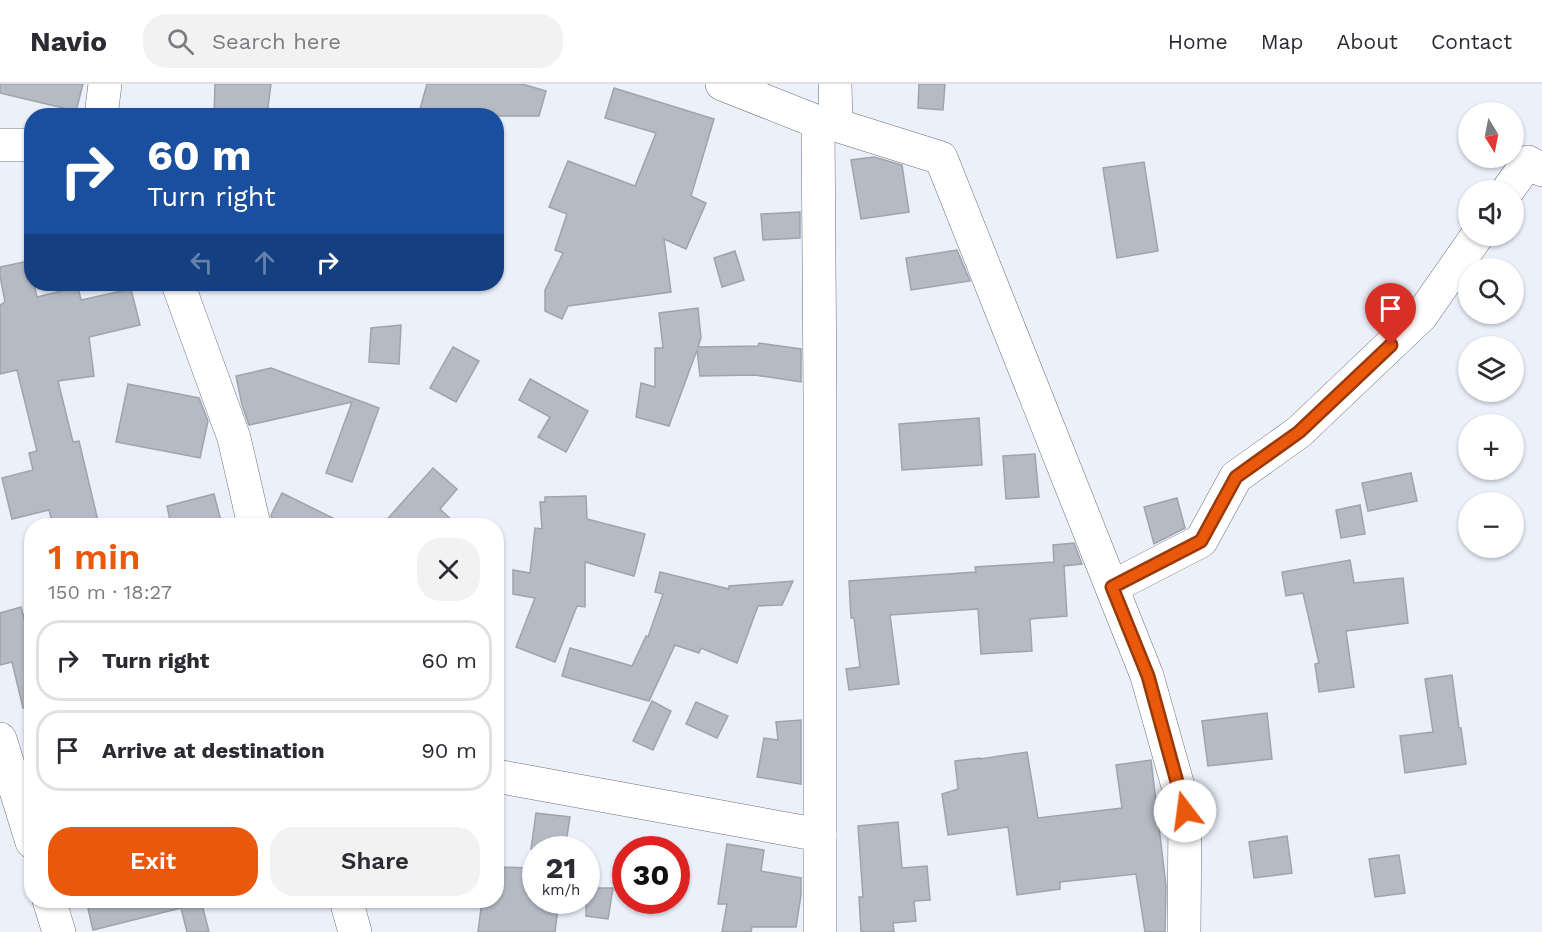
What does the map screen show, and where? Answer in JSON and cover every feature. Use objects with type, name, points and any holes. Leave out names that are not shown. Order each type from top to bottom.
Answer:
[{"type":"street","points":[[102,108],[105,84]]},
{"type":"street","points":[[722,84],[827,124],[941,158],[1148,676],[1185,811],[1184,932]]},
{"type":"street","points":[[820,932],[820,385],[827,124],[835,84]]},
{"type":"street","points":[[0,146],[24,145]]},
{"type":"street","points":[[1515,180],[1528,162],[1542,170]]},
{"type":"street","points":[[1112,587],[1201,541],[1236,477],[1299,432],[1421,316],[1470,246]]},
{"type":"street","points":[[181,291],[234,438],[252,518]]},
{"type":"street","points":[[0,739],[24,816]]},
{"type":"street","points":[[504,777],[820,835]]},
{"type":"street","points":[[52,908],[59,932]]},
{"type":"street","points":[[348,908],[355,932]]},
{"type":"building","points":[[0,84],[83,84],[77,108],[63,108],[0,93]]},
{"type":"building","points":[[215,84],[271,84],[268,108],[214,108]]},
{"type":"building","points":[[427,84],[522,84],[546,91],[539,116],[504,116],[504,108],[420,108]]},
{"type":"building","points":[[919,84],[945,84],[943,110],[918,108]]},
{"type":"building","points":[[614,88],[714,119],[691,196],[706,203],[686,249],[664,239],[671,292],[568,306],[562,319],[545,311],[545,290],[563,253],[555,250],[567,214],[549,207],[568,161],[635,186],[656,133],[605,118]]},
{"type":"building","points":[[874,157],[902,165],[909,212],[861,219],[851,160]]},
{"type":"building","points":[[1144,162],[1158,251],[1117,258],[1103,168]]},
{"type":"building","points":[[800,212],[800,238],[763,240],[761,214]]},
{"type":"building","points":[[957,250],[970,281],[911,290],[906,258]]},
{"type":"building","points":[[735,251],[744,280],[722,287],[714,258]]},
{"type":"building","points":[[24,262],[24,291],[36,291],[37,297],[62,291],[79,291],[81,300],[132,291],[140,325],[89,337],[94,376],[58,381],[73,442],[79,441],[97,518],[51,518],[49,510],[12,519],[2,478],[33,470],[29,453],[37,451],[17,370],[0,374],[0,305],[5,302],[0,267]]},
{"type":"building","points":[[698,308],[701,338],[698,347],[758,346],[759,343],[801,349],[801,382],[755,375],[700,376],[697,350],[669,426],[636,417],[641,383],[655,387],[655,348],[663,348],[659,313]]},
{"type":"building","points":[[401,325],[399,364],[369,362],[371,328]]},
{"type":"building","points":[[453,347],[479,361],[456,402],[430,388]]},
{"type":"building","points":[[271,368],[379,408],[352,482],[326,473],[352,402],[249,425],[236,376]]},
{"type":"building","points":[[530,379],[588,411],[566,452],[538,437],[550,417],[519,400]]},
{"type":"building","points":[[128,384],[199,398],[208,421],[200,458],[116,442]]},
{"type":"building","points":[[979,418],[982,465],[902,470],[899,424]]},
{"type":"building","points":[[1035,454],[1039,497],[1006,499],[1003,456]]},
{"type":"building","points":[[433,468],[457,489],[440,509],[450,518],[388,518]]},
{"type":"building","points":[[1411,473],[1417,501],[1368,511],[1362,483]]},
{"type":"building","points":[[282,493],[333,518],[272,518],[271,515]]},
{"type":"building","points":[[214,494],[220,518],[170,518],[167,506]]},
{"type":"building","points":[[586,496],[587,519],[645,534],[634,576],[585,562],[585,607],[577,606],[555,662],[516,647],[535,598],[513,594],[513,570],[530,573],[535,528],[542,529],[540,502],[545,502],[545,497]]},
{"type":"building","points":[[1177,498],[1185,528],[1154,544],[1144,507]]},
{"type":"building","points":[[1360,505],[1365,534],[1341,538],[1336,510]]},
{"type":"building","points":[[1074,543],[1082,564],[1064,566],[1067,616],[1030,619],[1032,651],[981,654],[978,609],[890,615],[899,684],[849,690],[846,669],[860,667],[854,618],[851,618],[849,581],[976,572],[975,567],[1054,562],[1053,545]]},
{"type":"building","points":[[1350,560],[1354,583],[1403,578],[1408,623],[1346,631],[1354,687],[1319,692],[1315,664],[1319,663],[1303,593],[1286,596],[1282,572]]},
{"type":"building","points":[[660,572],[729,589],[729,586],[793,581],[782,605],[758,606],[737,663],[701,648],[699,653],[675,645],[649,701],[562,676],[570,648],[632,666],[646,636],[648,637],[663,594],[655,592]]},
{"type":"building","points":[[21,607],[24,618],[24,708],[12,662],[0,665],[0,613]]},
{"type":"building","points":[[1452,675],[1466,764],[1405,773],[1400,736],[1433,732],[1425,679]]},
{"type":"building","points":[[652,701],[671,711],[653,750],[633,741]]},
{"type":"building","points":[[696,702],[728,716],[717,738],[686,724]]},
{"type":"building","points":[[1267,713],[1272,759],[1208,766],[1202,721]]},
{"type":"building","points":[[801,720],[801,784],[757,777],[764,738],[778,740],[776,722]]},
{"type":"building","points":[[1027,752],[1038,818],[1122,808],[1116,765],[1151,760],[1166,886],[1165,932],[1145,932],[1136,874],[1060,882],[1060,889],[1017,895],[1008,827],[948,835],[942,794],[958,789],[955,761]]},
{"type":"building","points":[[536,813],[570,817],[567,836],[533,836]]},
{"type":"building","points":[[898,822],[902,868],[927,866],[930,900],[914,901],[916,921],[893,923],[894,932],[861,932],[859,897],[863,897],[858,826]]},
{"type":"building","points":[[1287,836],[1292,873],[1254,878],[1249,842]]},
{"type":"building","points":[[727,844],[764,850],[761,871],[801,878],[796,927],[752,927],[751,932],[722,932],[727,904],[718,904]]},
{"type":"building","points":[[1399,855],[1405,893],[1375,897],[1369,859]]},
{"type":"building","points":[[504,867],[522,868],[522,914],[557,914],[555,932],[478,932],[481,908],[504,908]]},
{"type":"building","points":[[600,888],[612,888],[608,919],[586,916],[586,914],[600,914]]},
{"type":"building","points":[[88,908],[181,908],[93,930]]},
{"type":"building","points":[[181,908],[203,908],[209,932],[187,932]]},
{"type":"route","points":[[1185,811],[1148,676],[1112,587],[1201,541],[1236,477],[1299,432],[1391,345]]}]
